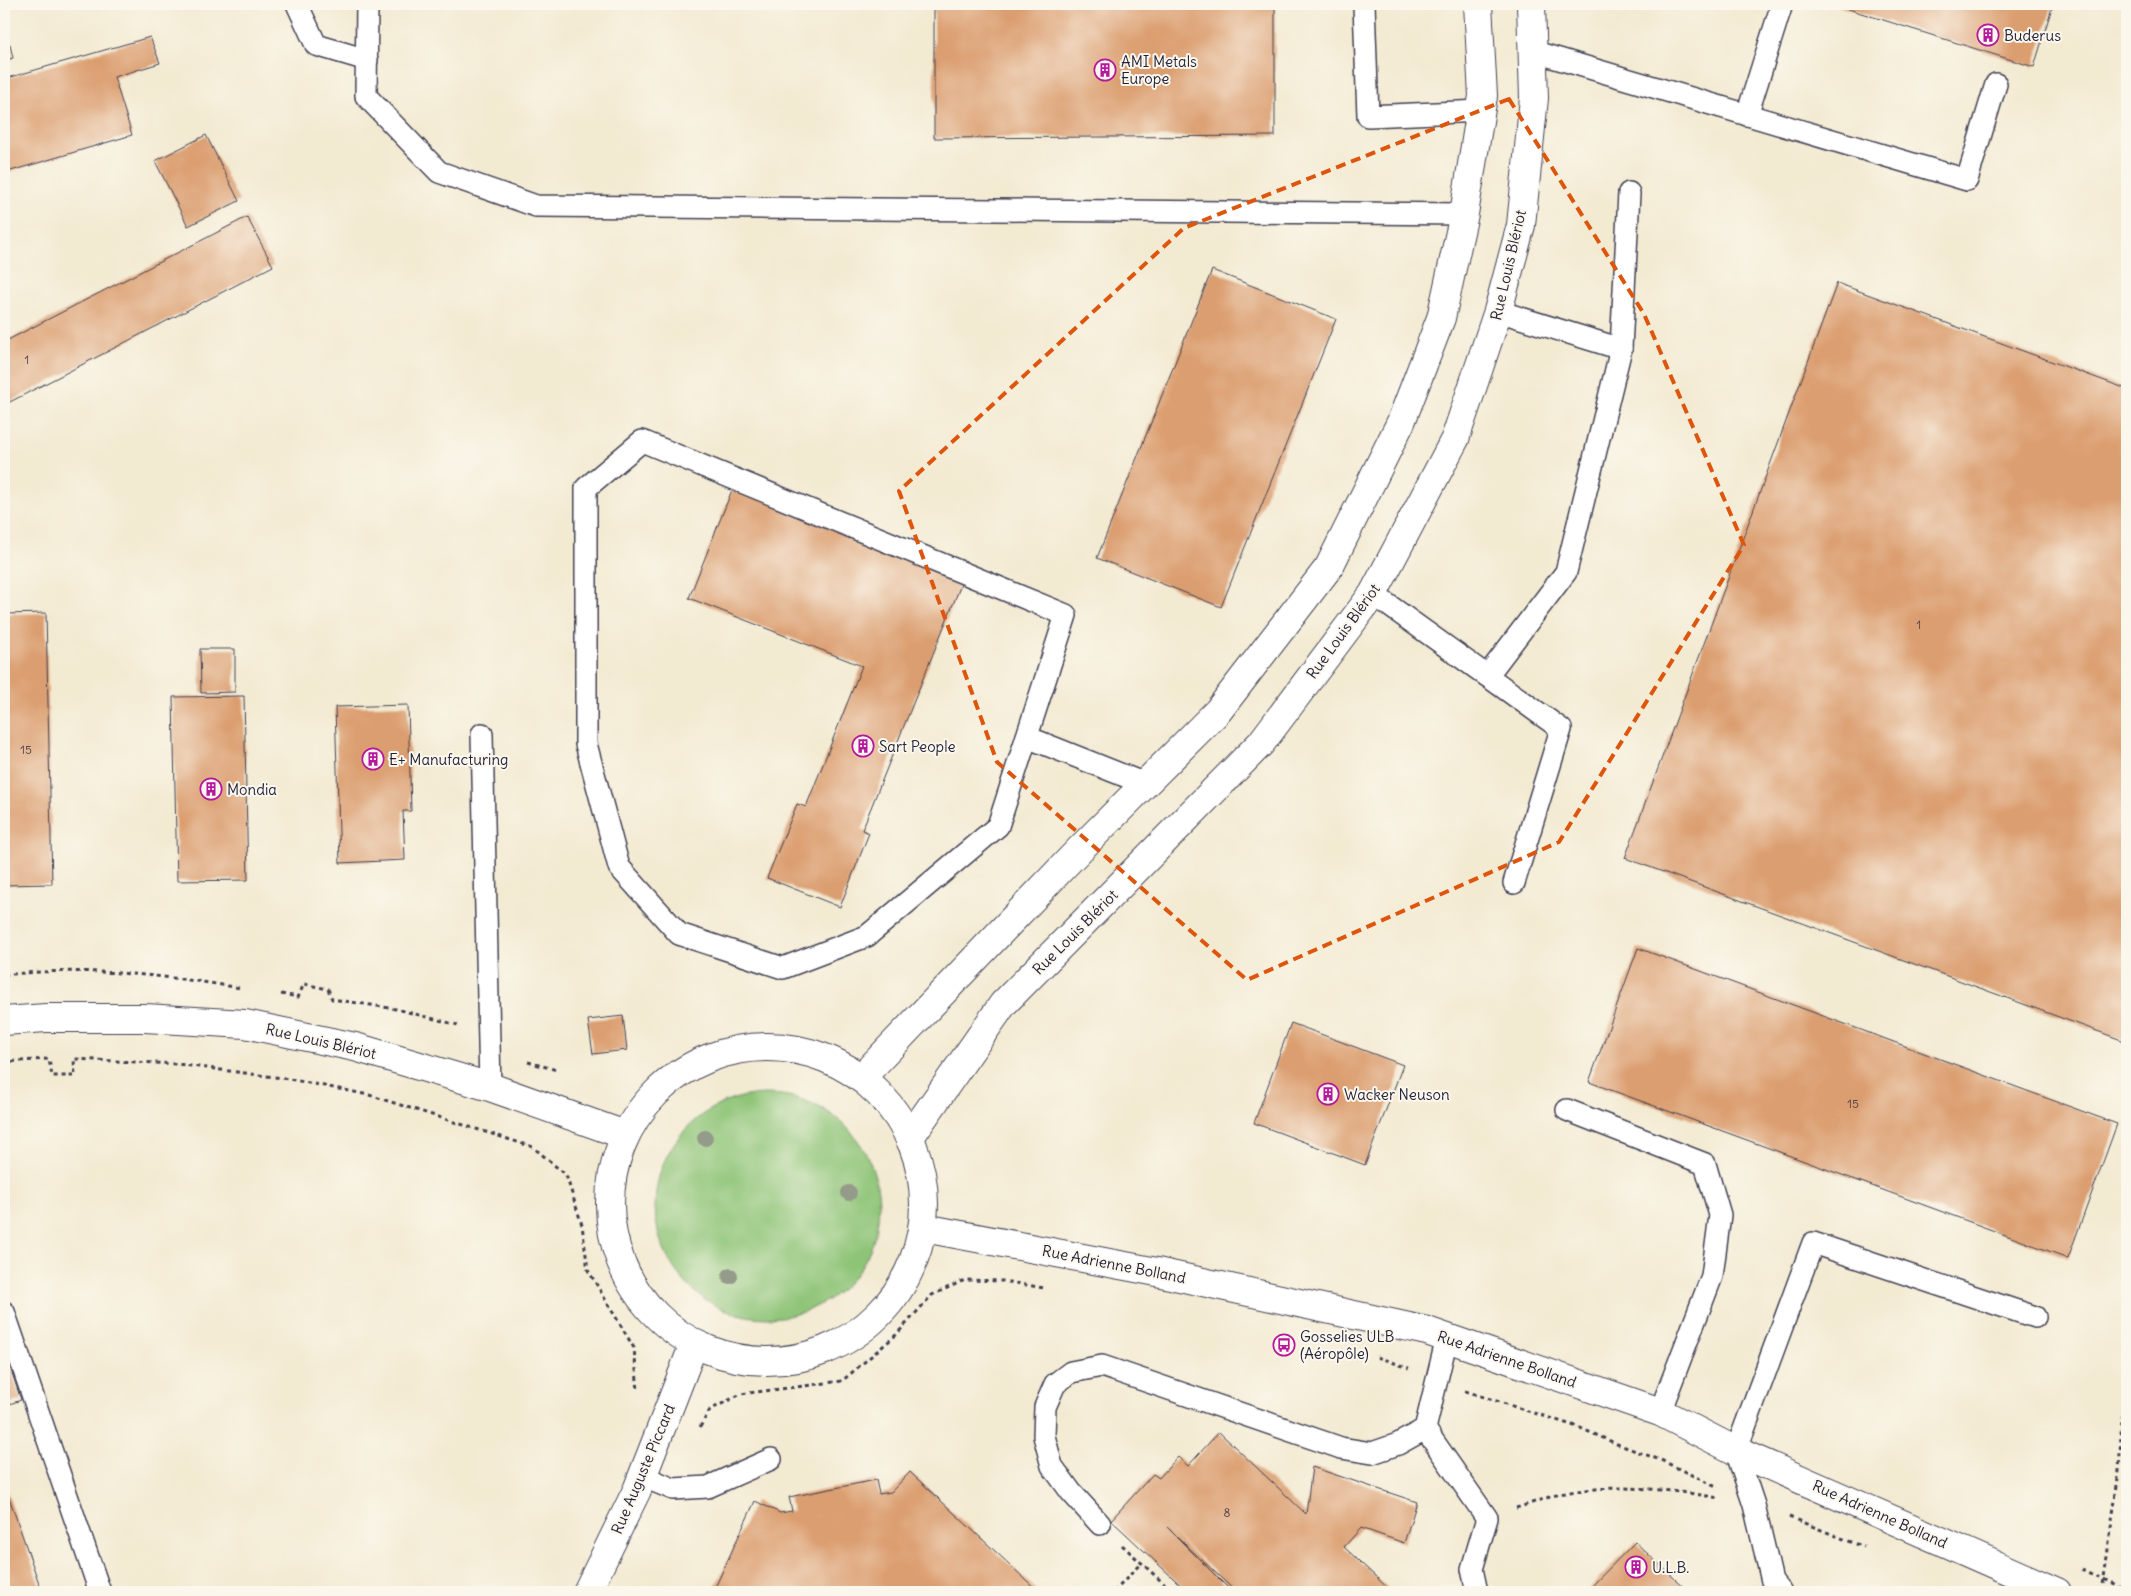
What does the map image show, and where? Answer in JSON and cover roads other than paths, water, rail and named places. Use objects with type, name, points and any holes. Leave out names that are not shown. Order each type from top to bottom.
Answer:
[{"type":"street","points":[[862,1078],[1080,848],[1218,711],[1329,567],[1401,422],[1441,318],[1464,214],[1483,96],[1478,4]]},
{"type":"street","name":"Rue Louis Blériot","points":[[910,1137],[1003,1004],[1261,743],[1373,594],[1455,439],[1498,311],[1521,225],[1534,98],[1531,4]]},
{"type":"street","name":"Rue Louis Blériot","points":[[4,1021],[46,1018],[145,1018],[245,1024],[354,1047],[490,1087],[625,1135]]},
{"type":"street","points":[[776,1046],[821,1056],[862,1078],[890,1104],[910,1137],[924,1182],[924,1228],[908,1276],[879,1316],[839,1345],[791,1360],[741,1360],[694,1344],[658,1318],[627,1277],[616,1249],[610,1219],[610,1185],[618,1152],[625,1135],[652,1097],[687,1068],[730,1051],[776,1046]]},
{"type":"street","name":"Rue Adrienne Bolland","points":[[924,1228],[1157,1272],[1427,1331],[1660,1412],[1736,1451],[2057,1592]]},
{"type":"street","name":"Rue Auguste Piccard","points":[[587,1592],[642,1476],[694,1344]]},
{"type":"lane","points":[[297,4],[316,44],[367,60]]},
{"type":"lane","points":[[367,4],[366,96],[439,172],[536,206],[1464,214]]},
{"type":"lane","points":[[1364,4],[1368,116],[1480,111]]},
{"type":"lane","points":[[1747,115],[1782,4]]},
{"type":"lane","points":[[1532,52],[1968,180],[1996,84]]},
{"type":"lane","points":[[1487,676],[1566,572],[1621,349],[1629,193]]},
{"type":"lane","points":[[1498,311],[1621,349]]},
{"type":"lane","points":[[642,441],[1066,615],[1027,737],[998,826],[867,936],[783,968],[679,934],[618,868],[586,744],[586,488],[642,441]]},
{"type":"lane","points":[[1373,594],[1561,729],[1514,883]]},
{"type":"lane","points":[[482,734],[490,1087]]},
{"type":"lane","points":[[1027,737],[1145,784]]},
{"type":"lane","points":[[1568,1110],[1705,1164],[1720,1215],[1712,1276],[1660,1412]]},
{"type":"lane","points":[[1780,1592],[1772,1581],[1754,1505],[1736,1451],[1812,1243],[2035,1317]]},
{"type":"lane","points":[[4,1312],[100,1592]]},
{"type":"lane","points":[[1100,1524],[1071,1492],[1052,1466],[1044,1436],[1045,1407],[1055,1384],[1071,1372],[1102,1366],[1341,1448],[1372,1453],[1398,1444],[1425,1429],[1447,1338]]},
{"type":"lane","points":[[1425,1429],[1486,1518],[1472,1569],[1477,1592]]},
{"type":"lane","points":[[642,1476],[673,1489],[708,1487],[771,1459]]},
{"type":"place","name":"Buderus","points":[[1988,35]]},
{"type":"place","name":"AMI Metals Europe","points":[[1105,70]]},
{"type":"place","name":"Sart People","points":[[863,746]]},
{"type":"place","name":"E+ Manufacturing","points":[[373,759]]},
{"type":"place","name":"Mondia","points":[[211,789]]},
{"type":"place","name":"Wacker Neuson","points":[[1328,1094]]},
{"type":"place","name":"Gosselies ULB (Aéropôle)","points":[[1284,1345]]},
{"type":"place","name":"U.L.B.","points":[[1636,1567]]}]
